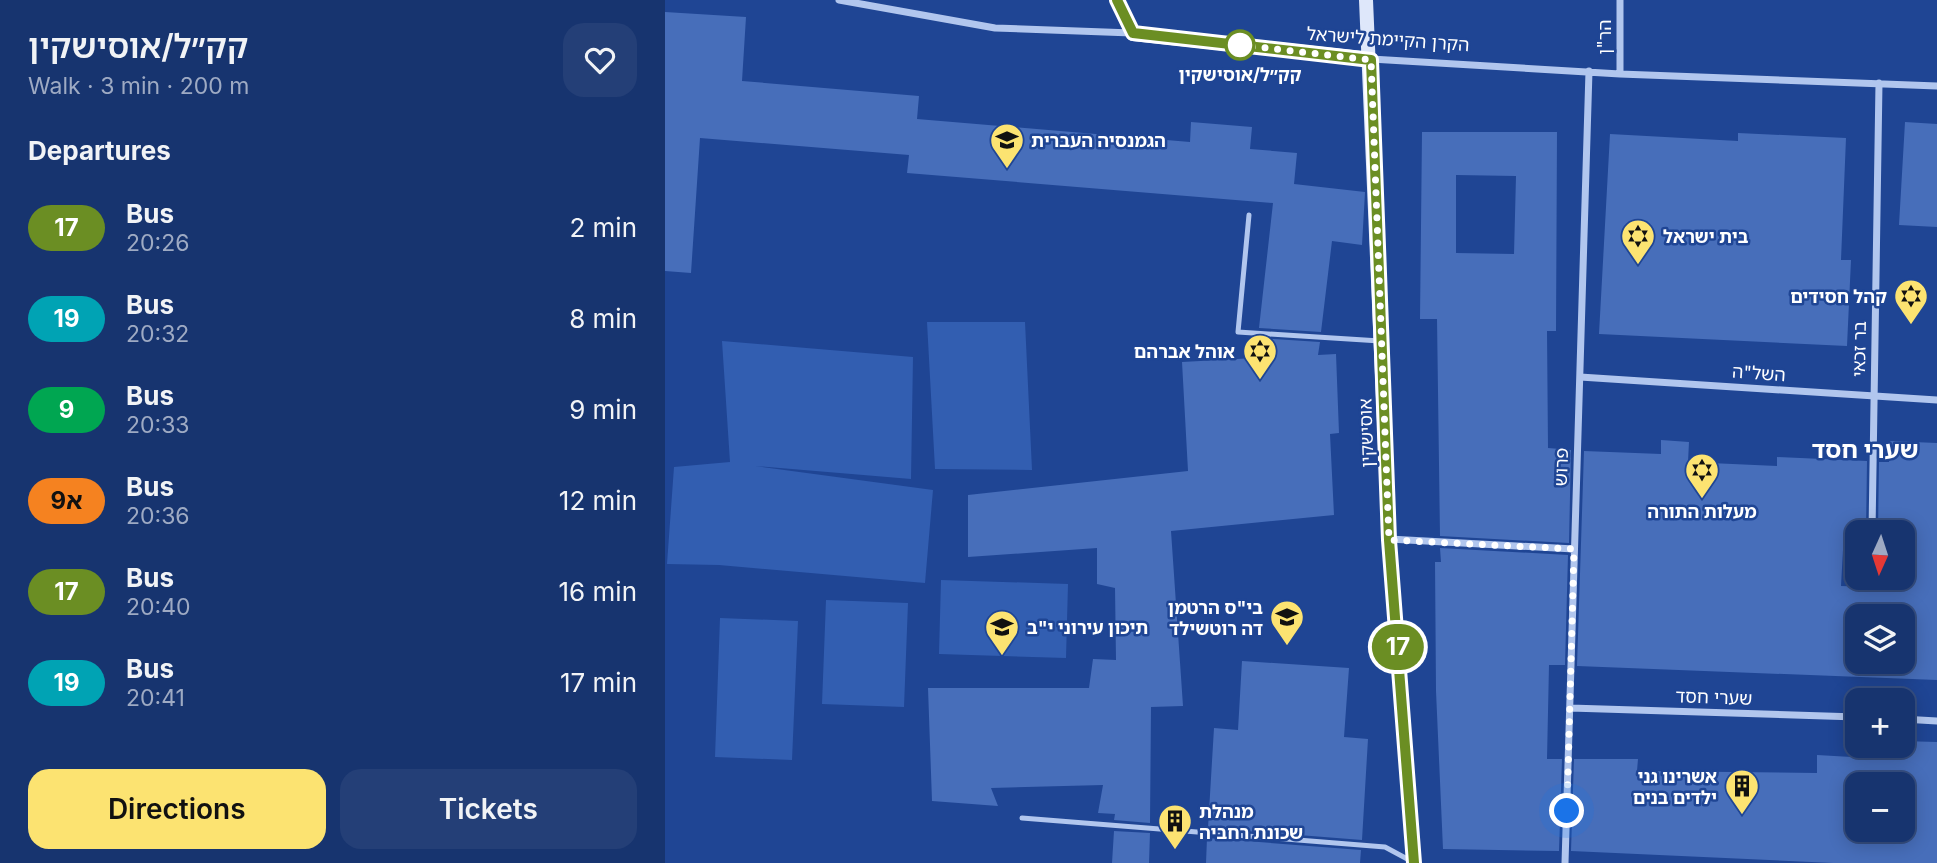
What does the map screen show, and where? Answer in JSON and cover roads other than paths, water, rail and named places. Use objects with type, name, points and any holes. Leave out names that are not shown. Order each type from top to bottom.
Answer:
[{"type":"street","name":"הקרן הקיימת לישראל","points":[[839,0],[995,28],[1133,33],[1371,60],[1620,74],[1937,86]]},
{"type":"street","points":[[1117,0],[1133,33]]},
{"type":"street","name":"אוסישקין","points":[[1366,0],[1371,60],[1389,540],[1414,863]]},
{"type":"street","name":"הר\"ן","points":[[1620,0],[1620,74]]},
{"type":"street","name":"פרוש","points":[[1565,863],[1589,71]]},
{"type":"street","name":"בר זכאי","points":[[1872,520],[1879,83]]},
{"type":"street","name":"השל\"ה","points":[[1580,377],[1937,400]]},
{"type":"street","points":[[1389,540],[1574,549]]},
{"type":"street","name":"שערי חסד","points":[[1570,708],[1845,717]]},
{"type":"street","points":[[1915,720],[1937,721]]},
{"type":"street","points":[[1414,863],[1422,863]]},
{"type":"lane","points":[[1248,215],[1238,332],[1382,341]]},
{"type":"lane","points":[[1022,818],[1385,847],[1414,863]]},
{"type":"place","name":"קק״ל/אוסישקין","points":[[1240,45]]},
{"type":"place","name":"הגמנסיה העברית","points":[[1007,170]]},
{"type":"place","name":"בית ישראל","points":[[1638,266]]},
{"type":"place","name":"קהל חסידים","points":[[1911,326]]},
{"type":"place","name":"אוהל אברהם","points":[[1260,381]]},
{"type":"place","name":"מעלות התורה","points":[[1702,500]]},
{"type":"place","name":"בי\"ס הרטמן דה רוטשילד","points":[[1287,647]]},
{"type":"place","name":"תיכון עירוני י\"ב","points":[[1002,657]]},
{"type":"place","name":"אשרינו גני ילדים בנים","points":[[1742,816]]},
{"type":"place","name":"מנהלת שכונת רחביה","points":[[1175,851]]},
{"type":"district","name":"שערי חסד","points":[[1865,449]]}]
